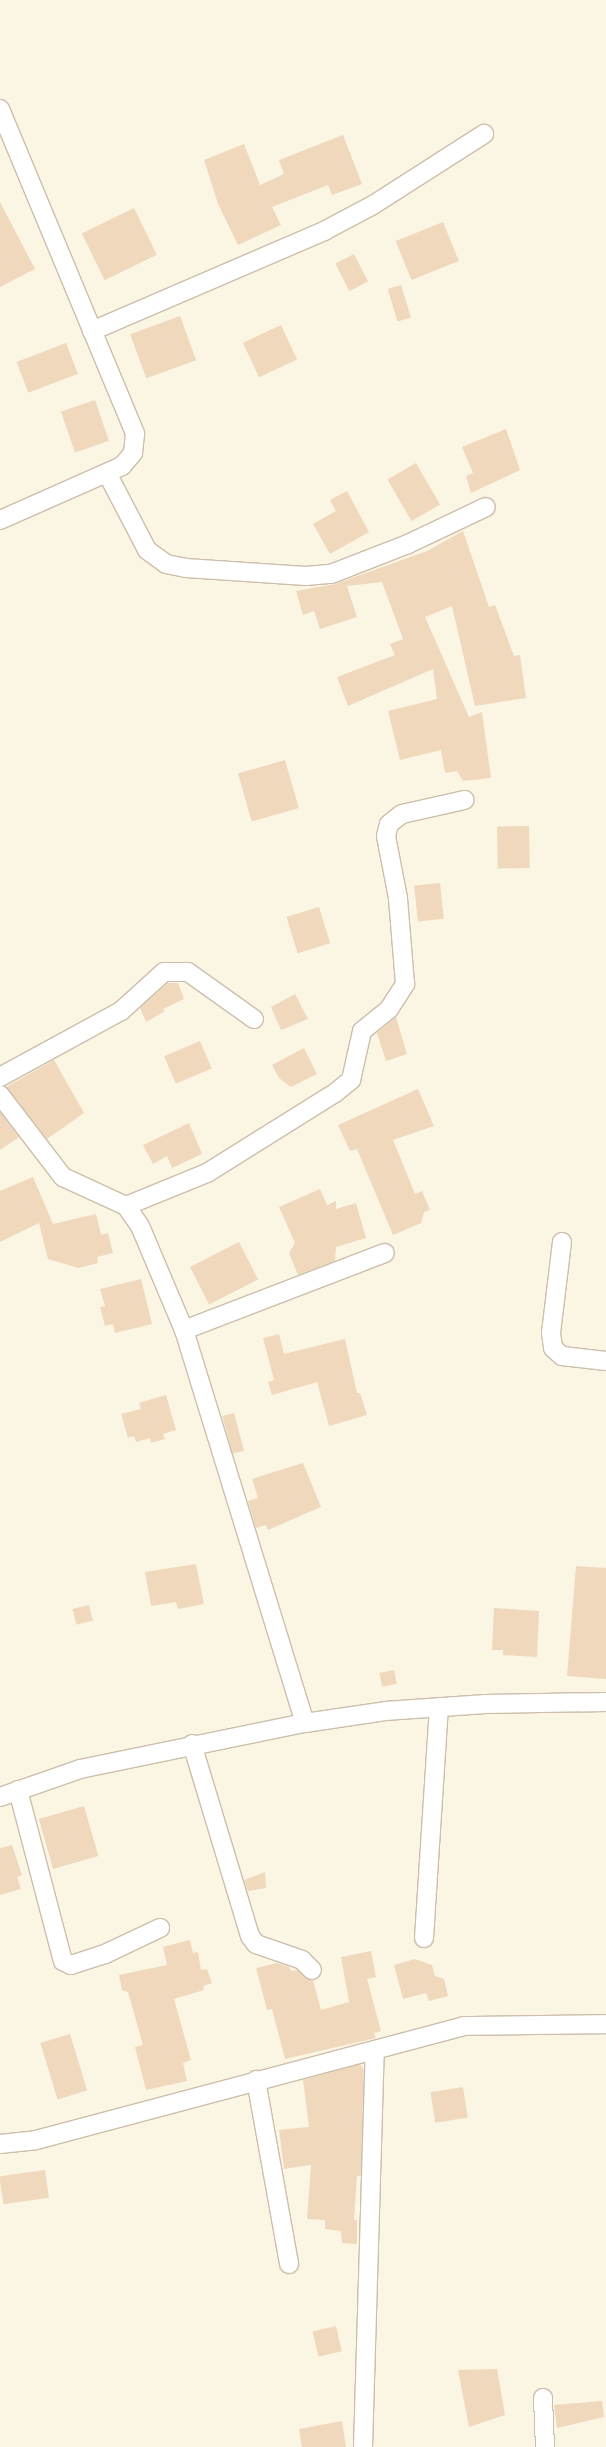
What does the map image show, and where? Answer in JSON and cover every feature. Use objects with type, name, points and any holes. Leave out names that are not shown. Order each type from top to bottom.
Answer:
[{"type":"street","points":[[0,109],[135,434],[134,453],[122,466],[0,520]]},
{"type":"street","points":[[92,331],[324,232],[373,205],[484,134]]},
{"type":"street","points":[[107,473],[148,550],[166,564],[206,570],[306,576],[331,574],[408,544],[486,506]]},
{"type":"street","points":[[126,1206],[207,1173],[335,1093],[350,1080],[362,1030],[389,1009],[405,984],[398,898],[386,836],[389,824],[402,814],[464,800]]},
{"type":"street","points":[[0,1077],[122,1011],[164,972],[188,972],[254,1019]]},
{"type":"street","points":[[0,1095],[63,1177],[126,1206],[140,1226],[184,1330],[305,1723]]},
{"type":"street","points":[[562,1242],[551,1333],[553,1348],[562,1356],[606,1360]]},
{"type":"street","points":[[184,1330],[385,1254]]},
{"type":"street","points":[[0,1797],[80,1769],[192,1744],[305,1723],[439,1707],[606,1702]]},
{"type":"street","points":[[424,1938],[439,1707]]},
{"type":"street","points":[[192,1744],[250,1936],[256,1944],[302,1960],[312,1970]]},
{"type":"street","points":[[18,1790],[63,1961],[71,1965],[105,1954],[160,1928]]},
{"type":"street","points":[[0,2144],[36,2140],[462,2026],[606,2024]]},
{"type":"street","points":[[363,2447],[375,2050]]},
{"type":"street","points":[[256,2080],[289,2264]]},
{"type":"street","points":[[543,2398],[546,2447]]},
{"type":"building","points":[[343,135],[362,184],[332,195],[328,185],[272,207],[281,225],[238,245],[218,204],[204,160],[244,144],[260,185],[284,174],[279,160]]},
{"type":"building","points":[[0,202],[35,269],[0,287]]},
{"type":"building","points":[[134,208],[157,255],[105,280],[82,233]]},
{"type":"building","points":[[443,222],[459,261],[411,280],[396,241]]},
{"type":"building","points":[[354,254],[368,282],[349,291],[335,264]]},
{"type":"building","points":[[401,285],[411,318],[398,322],[388,289]]},
{"type":"building","points":[[180,316],[196,360],[146,378],[130,334]]},
{"type":"building","points":[[281,325],[297,359],[259,377],[243,343]]},
{"type":"building","points":[[66,343],[78,374],[28,393],[17,362]]},
{"type":"building","points":[[95,400],[109,441],[75,452],[61,412]]},
{"type":"building","points":[[506,429],[520,470],[471,493],[466,476],[473,473],[462,447]]},
{"type":"building","points":[[416,463],[440,505],[411,521],[387,480]]},
{"type":"building","points":[[347,491],[369,532],[330,554],[313,524],[336,511],[330,500]]},
{"type":"building","points":[[463,531],[489,607],[495,605],[514,656],[520,655],[526,698],[475,706],[452,606],[425,617],[469,717],[482,712],[491,778],[463,781],[457,771],[445,773],[441,750],[400,760],[388,711],[437,699],[433,669],[348,706],[337,677],[395,655],[390,644],[403,639],[382,582],[347,586],[357,617],[320,629],[314,611],[303,615],[296,591],[335,584],[427,551]]},
{"type":"building","points":[[285,760],[299,808],[252,822],[238,774]]},
{"type":"building","points":[[529,826],[530,868],[498,869],[497,827]]},
{"type":"building","points":[[440,883],[444,919],[418,922],[414,886]]},
{"type":"building","points":[[319,907],[330,943],[298,953],[286,917]]},
{"type":"building","points":[[168,983],[178,983],[184,999],[163,1009],[165,1011],[146,1022],[140,1008]]},
{"type":"building","points":[[295,994],[308,1019],[281,1030],[271,1007]]},
{"type":"building","points":[[396,1017],[407,1054],[386,1061],[377,1033]]},
{"type":"building","points":[[200,1041],[212,1069],[176,1084],[164,1056]]},
{"type":"building","points":[[304,1048],[317,1074],[291,1087],[279,1078],[272,1065]]},
{"type":"building","points":[[54,1060],[84,1113],[47,1139],[6,1087]]},
{"type":"building","points":[[418,1089],[434,1126],[393,1140],[415,1194],[422,1191],[430,1210],[424,1212],[421,1223],[393,1235],[357,1149],[350,1151],[338,1125]]},
{"type":"building","points":[[0,1112],[19,1137],[0,1150]]},
{"type":"building","points":[[189,1123],[202,1154],[172,1168],[167,1156],[153,1164],[143,1145]]},
{"type":"building","points":[[33,1177],[53,1224],[96,1214],[101,1235],[108,1233],[113,1253],[97,1257],[98,1263],[78,1268],[48,1259],[39,1223],[0,1242],[0,1191]]},
{"type":"building","points":[[320,1189],[327,1205],[336,1201],[336,1209],[356,1203],[366,1238],[336,1247],[335,1261],[298,1275],[289,1253],[295,1243],[279,1207]]},
{"type":"building","points":[[239,1242],[258,1279],[209,1304],[190,1267]]},
{"type":"building","points":[[141,1279],[152,1324],[115,1333],[113,1324],[105,1326],[100,1307],[105,1306],[100,1289]]},
{"type":"building","points":[[279,1334],[284,1354],[345,1339],[357,1393],[360,1393],[367,1415],[329,1426],[317,1382],[272,1395],[268,1382],[274,1380],[263,1338]]},
{"type":"building","points":[[166,1395],[176,1430],[163,1434],[165,1439],[151,1443],[150,1438],[136,1442],[134,1436],[128,1438],[121,1414],[141,1409],[139,1403]]},
{"type":"building","points":[[234,1413],[244,1451],[233,1454],[222,1416]]},
{"type":"building","points":[[303,1463],[321,1507],[268,1530],[266,1525],[256,1528],[248,1501],[258,1498],[252,1479]]},
{"type":"building","points":[[196,1564],[204,1604],[178,1609],[176,1602],[151,1606],[145,1572]]},
{"type":"building","points":[[576,1566],[606,1568],[606,1679],[567,1676]]},
{"type":"building","points":[[89,1605],[93,1621],[76,1625],[73,1609]]},
{"type":"building","points":[[494,1608],[539,1611],[537,1657],[503,1655],[503,1650],[492,1650]]},
{"type":"building","points":[[394,1670],[397,1684],[382,1687],[379,1673]]},
{"type":"building","points":[[84,1806],[98,1856],[53,1869],[39,1819]]},
{"type":"building","points":[[12,1845],[22,1875],[17,1877],[21,1889],[0,1895],[0,1848]]},
{"type":"building","points":[[265,1872],[266,1888],[248,1891],[244,1880]]},
{"type":"building","points":[[190,1940],[193,1953],[198,1952],[201,1970],[207,1969],[212,1983],[203,1986],[204,1990],[174,1999],[191,2060],[183,2063],[187,2081],[146,2090],[135,2047],[143,2045],[128,1992],[122,1990],[119,1975],[167,1965],[163,1947]]},
{"type":"building","points":[[371,1951],[376,1977],[367,1979],[381,2031],[374,2033],[376,2038],[285,2059],[272,2009],[267,2010],[256,1968],[277,1963],[289,1967],[291,1971],[297,1970],[313,1980],[321,2010],[349,2002],[341,1957]]},
{"type":"building","points":[[415,1959],[432,1965],[435,1976],[444,1979],[448,1996],[429,2001],[426,1993],[403,1999],[394,1965]]},
{"type":"building","points":[[70,2034],[87,2090],[58,2099],[40,2043]]},
{"type":"building","points":[[360,2064],[364,2070],[361,2176],[357,2176],[354,2220],[357,2220],[357,2244],[342,2243],[341,2231],[325,2229],[325,2220],[307,2219],[311,2165],[284,2169],[279,2130],[309,2127],[303,2080]]},
{"type":"building","points":[[463,2087],[468,2118],[435,2123],[430,2092]]},
{"type":"building","points":[[45,2170],[49,2198],[3,2204],[0,2176]]},
{"type":"building","points":[[336,2326],[342,2351],[318,2357],[313,2331]]},
{"type":"building","points":[[497,2369],[505,2415],[469,2427],[458,2370]]},
{"type":"building","points":[[602,2401],[604,2417],[557,2428],[554,2405]]},
{"type":"building","points":[[342,2421],[346,2447],[302,2447],[299,2429]]}]
